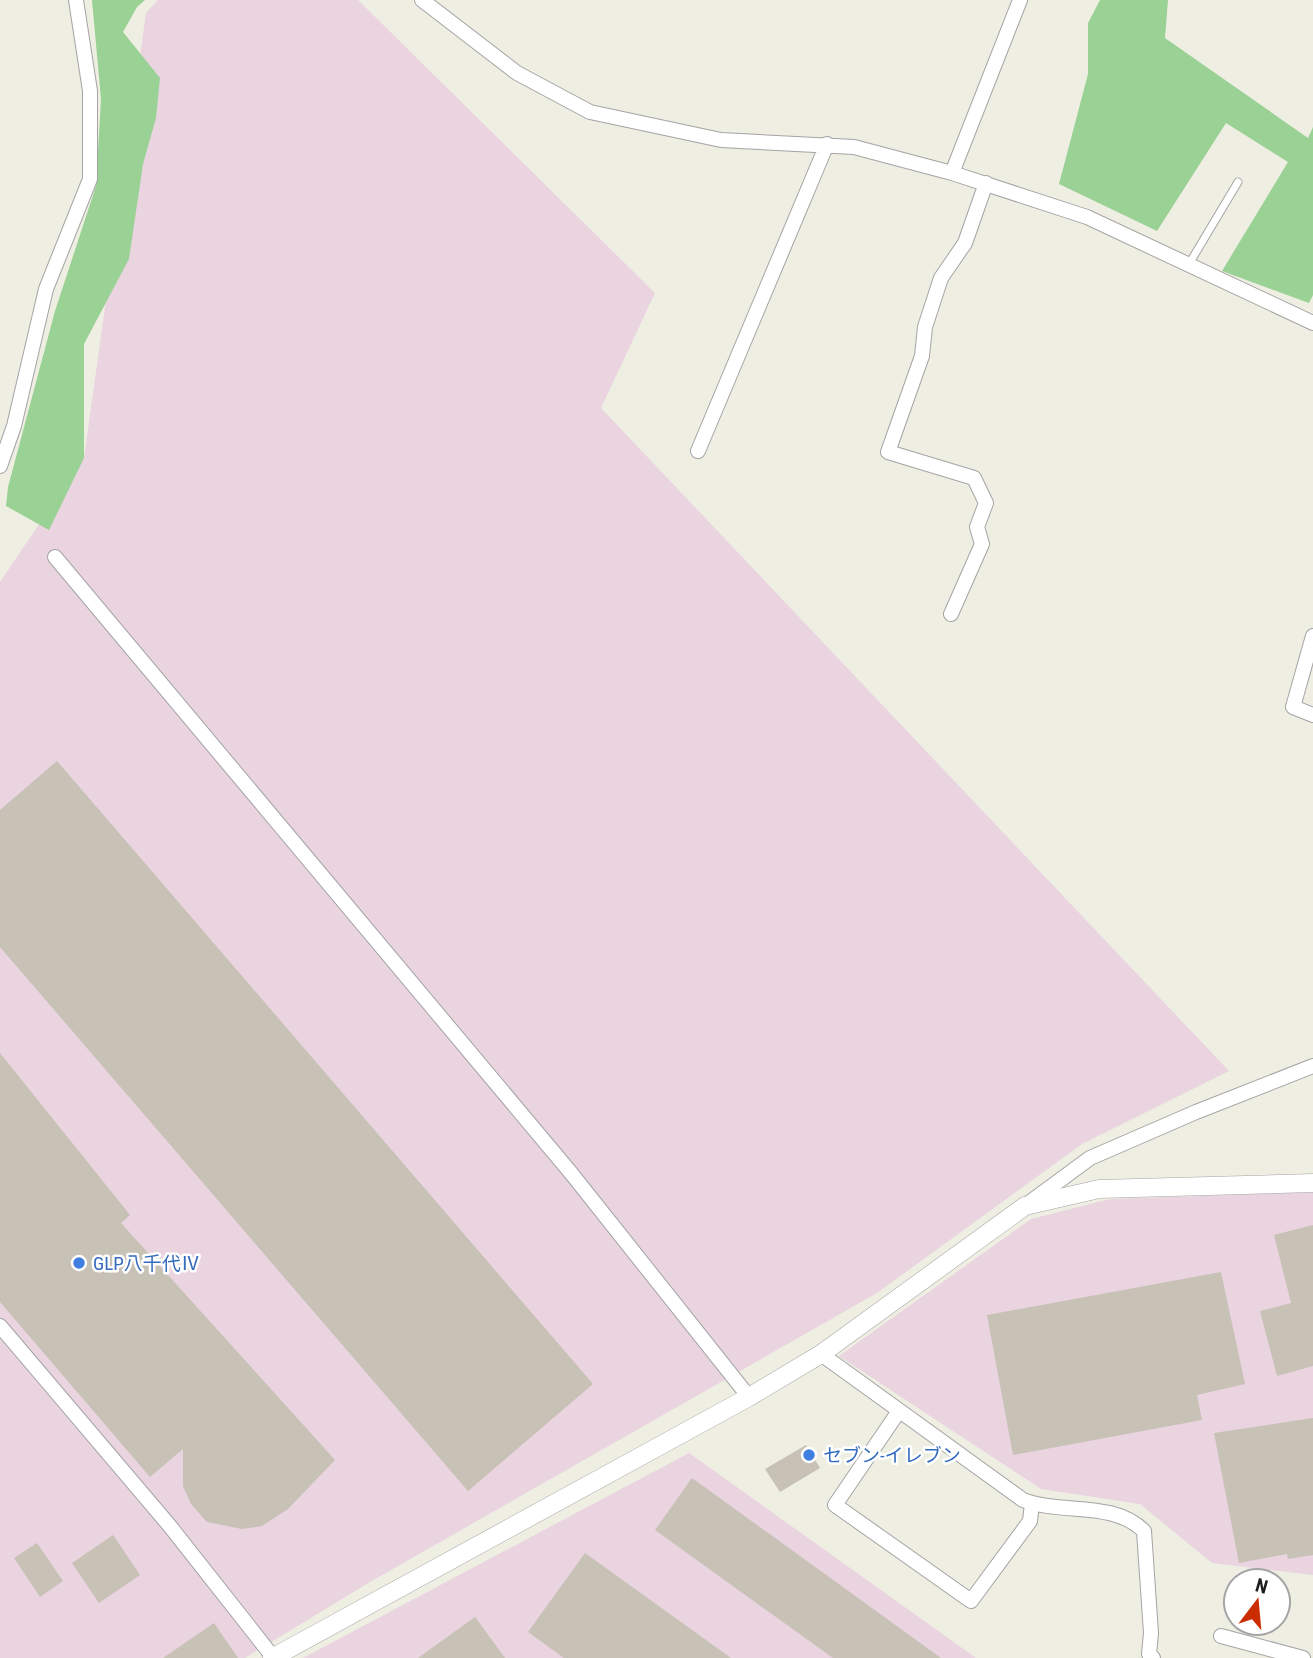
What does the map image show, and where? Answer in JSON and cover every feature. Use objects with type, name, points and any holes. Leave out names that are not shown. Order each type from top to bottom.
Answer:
[{"type":"street","points":[[0,466],[14,426],[46,289],[90,179],[90,91],[76,0]]},
{"type":"street","points":[[422,0],[517,74],[590,112],[721,140],[855,147],[952,173],[1087,217],[1313,323]]},
{"type":"street","points":[[952,173],[1020,0]]},
{"type":"street","points":[[698,451],[827,144]]},
{"type":"street","points":[[951,614],[982,544],[977,527],[986,503],[974,478],[888,452],[922,356],[925,327],[941,278],[965,243],[986,183]]},
{"type":"street","points":[[55,557],[562,1163],[749,1397]]},
{"type":"street","points":[[1313,636],[1293,707],[1313,715]]},
{"type":"street","points":[[0,1326],[169,1525],[273,1658],[749,1397],[821,1354],[1090,1158],[1313,1066]]},
{"type":"street","points":[[1025,1206],[1099,1189],[1313,1183]]},
{"type":"street","points":[[821,1354],[1032,1503],[1119,1513],[1144,1531],[1151,1633],[1149,1657]]},
{"type":"street","points":[[899,1410],[835,1505],[971,1601],[1030,1521],[1032,1503]]},
{"type":"street","points":[[1226,1637],[1303,1658]]},
{"type":"lane","points":[[1189,264],[1238,182]]},
{"type":"shaded area","points":[[158,0],[358,0],[655,293],[601,408],[1229,1071],[1082,1144],[877,1293],[370,1582],[245,1658],[0,1658],[0,582],[84,458],[146,13]]},
{"type":"shaded area","points":[[1313,1192],[1313,1575],[1292,1573],[1292,1567],[1246,1567],[1212,1563],[1140,1504],[1041,1489],[839,1356],[1031,1219],[1110,1199]]},
{"type":"shaded area","points":[[689,1453],[976,1658],[303,1658]]},
{"type":"green space","points":[[92,0],[145,0],[137,7],[123,32],[160,78],[156,118],[143,164],[129,259],[84,344],[84,458],[49,530],[6,506],[8,487],[55,311],[96,186],[101,99]]},
{"type":"green space","points":[[1100,0],[1168,0],[1165,38],[1308,138],[1313,127],[1313,295],[1309,303],[1222,271],[1288,162],[1226,123],[1157,231],[1059,184],[1088,74],[1088,23]]},
{"type":"building","points":[[57,761],[593,1384],[468,1491],[0,947],[0,810]]},
{"type":"building","name":"GLP八千代Ⅳ","points":[[0,1053],[130,1215],[121,1223],[335,1460],[288,1509],[262,1526],[242,1529],[207,1522],[191,1504],[183,1486],[183,1449],[150,1477],[0,1302]]},
{"type":"building","points":[[1313,1225],[1313,1366],[1277,1376],[1260,1311],[1291,1303],[1274,1235]]},
{"type":"building","points":[[1221,1272],[1245,1384],[1197,1395],[1202,1420],[1013,1455],[987,1315]]},
{"type":"building","points":[[1313,1418],[1313,1555],[1288,1559],[1287,1554],[1239,1563],[1214,1433]]},
{"type":"building","points":[[806,1445],[820,1468],[780,1492],[765,1469]]},
{"type":"building","points":[[692,1478],[941,1658],[833,1658],[655,1530]]},
{"type":"building","points":[[113,1535],[140,1575],[99,1603],[72,1563]]},
{"type":"building","points":[[37,1543],[63,1581],[40,1597],[14,1558]]},
{"type":"building","points":[[585,1553],[731,1658],[564,1658],[528,1632]]},
{"type":"building","points":[[475,1617],[505,1658],[418,1658]]},
{"type":"building","points":[[214,1623],[238,1658],[163,1658]]},
{"type":"place","name":"GLP八千代Ⅳ","points":[[79,1263]]},
{"type":"place","name":"セブン-イレブン","points":[[809,1455]]}]
